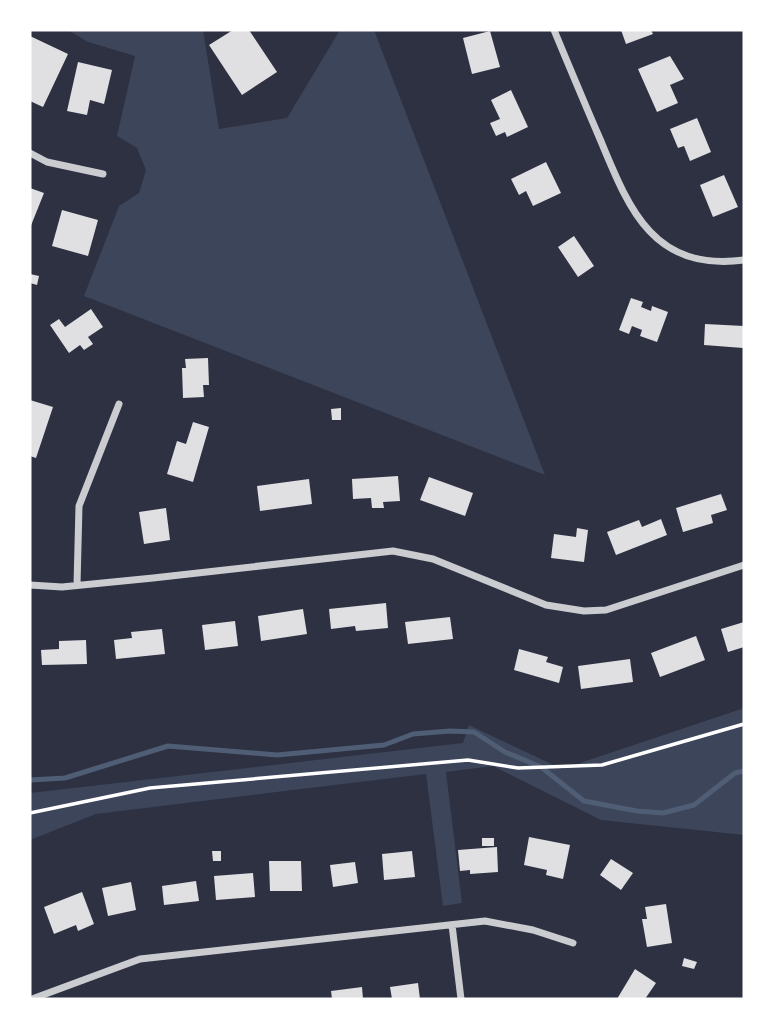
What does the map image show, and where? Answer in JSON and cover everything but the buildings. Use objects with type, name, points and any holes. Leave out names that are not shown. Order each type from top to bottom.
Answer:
[{"type":"street","points":[[554,30],[622,191],[644,227],[662,243],[690,257],[718,262],[744,260]]},
{"type":"street","points":[[30,153],[47,162],[103,174]]},
{"type":"street","points":[[77,585],[79,506],[119,404]]},
{"type":"street","points":[[30,585],[77,585],[393,551],[433,559],[546,605],[584,611],[616,607],[744,565]]},
{"type":"street","points":[[32,999],[140,959],[485,921],[502,923],[573,943]]},
{"type":"street","points":[[452,925],[461,999]]},
{"type":"path","points":[[30,813],[150,788],[468,760],[526,768],[602,765],[744,724]]},
{"type":"shaded area","points":[[68,30],[203,30],[219,129],[287,118],[340,30],[374,30],[545,475],[84,296],[119,206],[139,193],[146,170],[137,148],[117,136],[135,56],[88,42]]},
{"type":"shaded area","points":[[744,708],[744,835],[601,820],[493,766],[446,772],[462,903],[443,906],[426,774],[96,814],[30,840],[30,793],[463,743],[469,725],[562,769]]},
{"type":"waterway","points":[[30,780],[65,778],[168,746],[277,755],[384,745],[413,734],[450,731],[474,732],[505,752],[541,767],[584,801],[637,811],[663,813],[694,805],[735,773],[744,771]]}]
